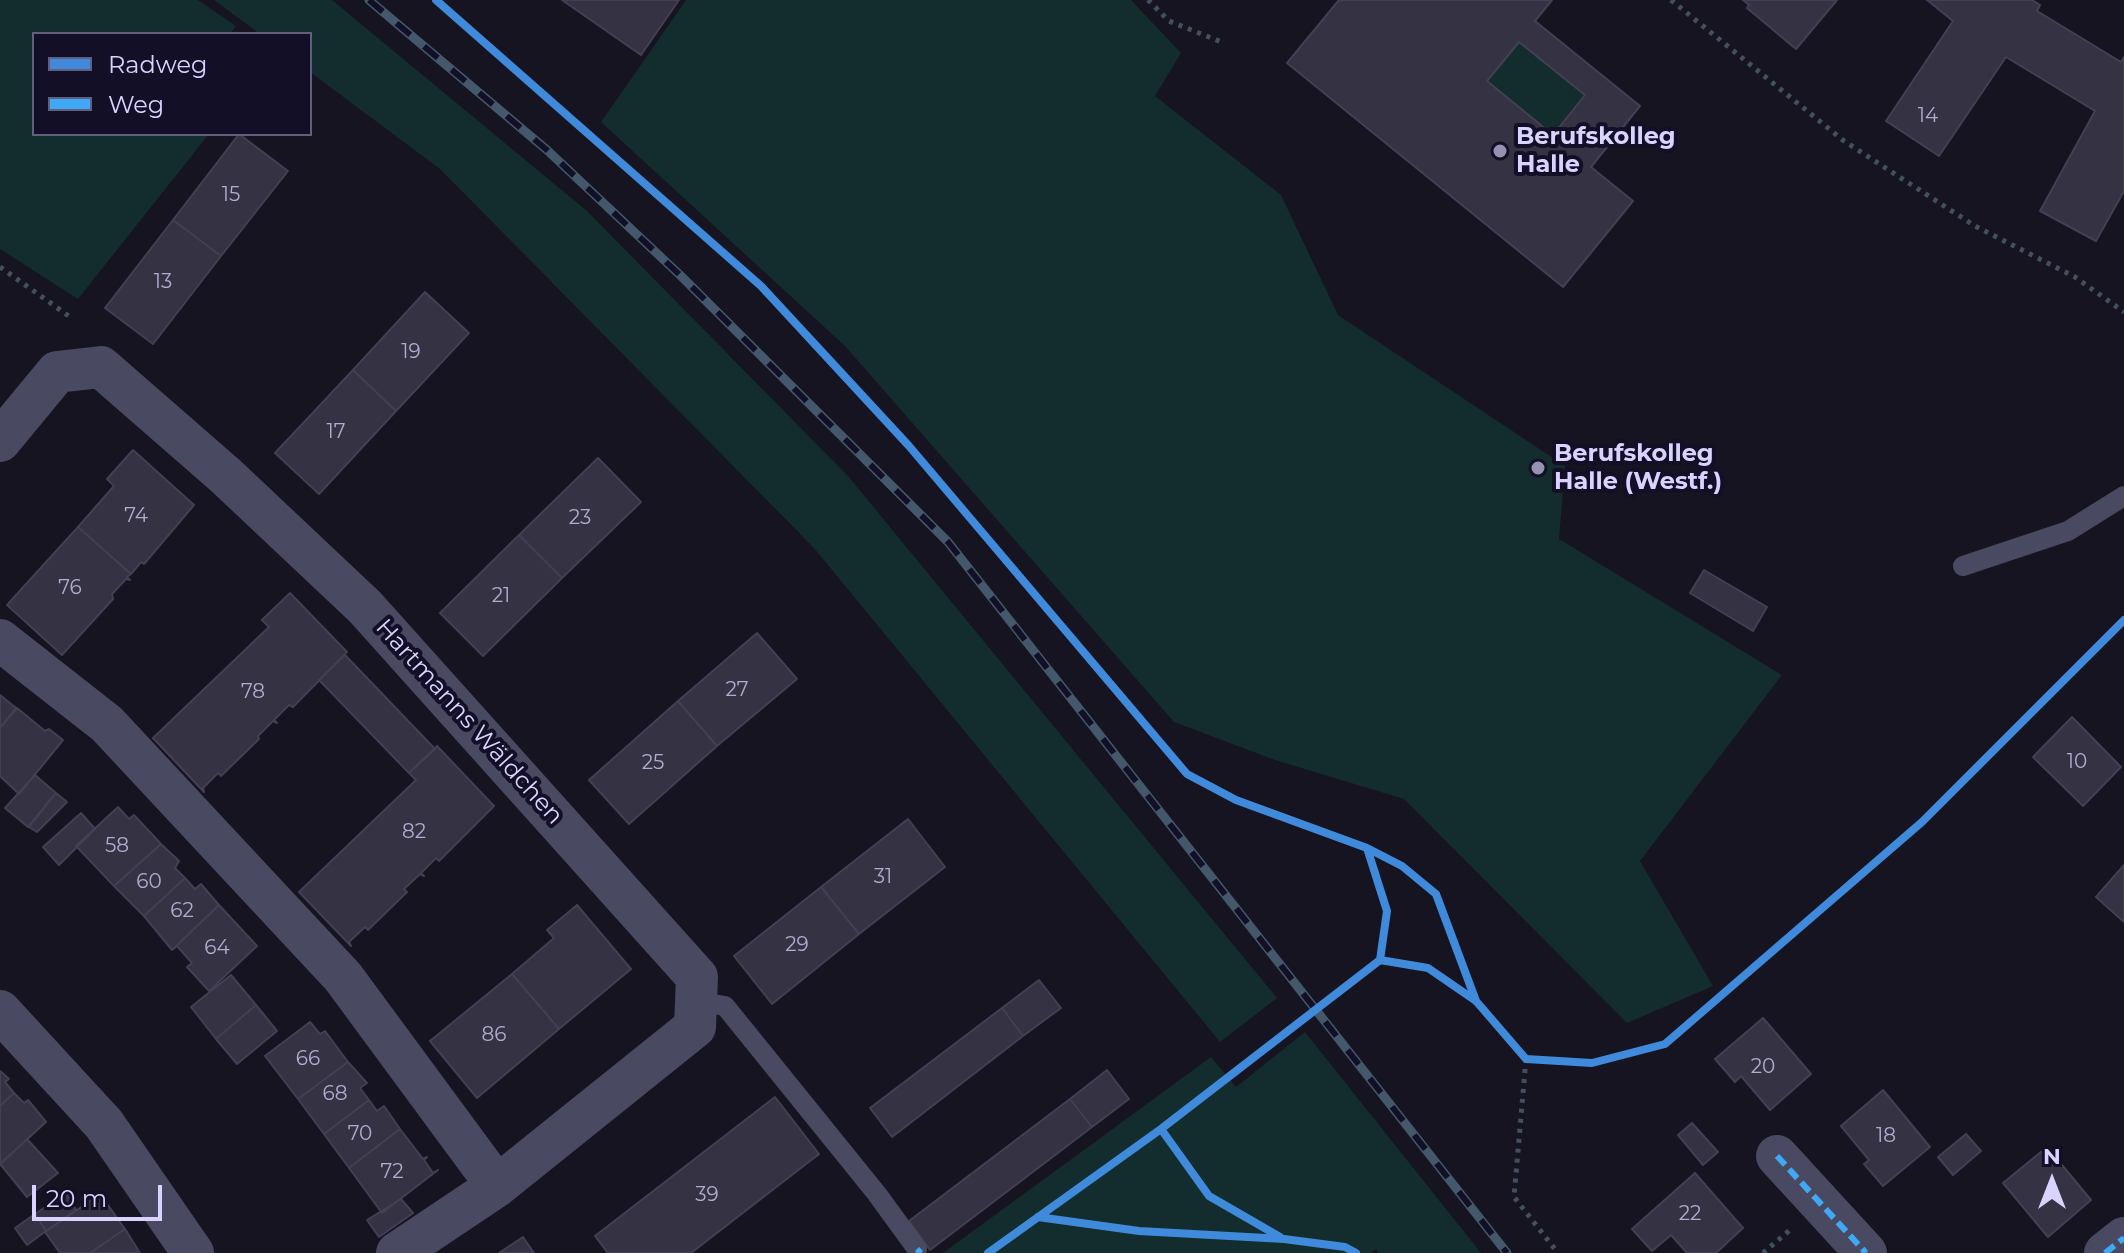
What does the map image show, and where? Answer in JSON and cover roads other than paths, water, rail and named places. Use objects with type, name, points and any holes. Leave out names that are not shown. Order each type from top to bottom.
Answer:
[{"type":"street","name":"Hartmanns Wäldchen","points":[[0,441],[57,372],[101,367],[226,476],[365,607],[697,977],[696,1001]]},
{"type":"street","points":[[0,640],[107,724],[343,977],[497,1186]]},
{"type":"street","points":[[397,1253],[497,1186],[695,1027],[696,1001]]},
{"type":"street","points":[[0,1011],[104,1124],[193,1253]]},
{"type":"street","points":[[1777,1156],[1866,1253]]},
{"type":"street","points":[[2105,1253],[2124,1238]]},
{"type":"lane","points":[[1963,566],[2068,531],[2124,496]]},
{"type":"lane","points":[[696,1001],[725,1006],[877,1194],[917,1249]]},
{"type":"railway","points":[[369,0],[547,150],[681,276],[948,542],[1507,1253]]},
{"type":"place","name":"Berufskolleg Halle","points":[[1500,151]]},
{"type":"place","name":"Berufskolleg Halle (Westf.)","points":[[1538,468]]}]
